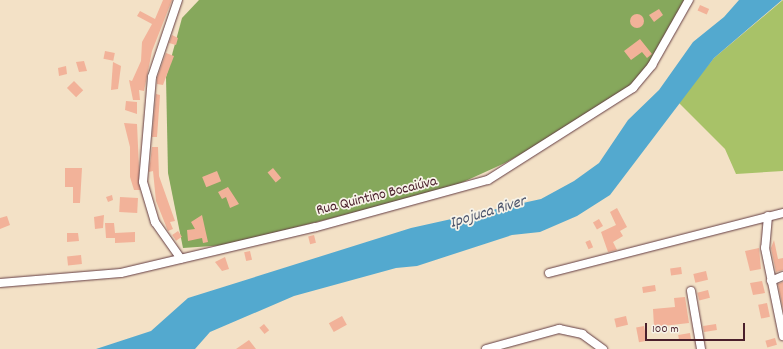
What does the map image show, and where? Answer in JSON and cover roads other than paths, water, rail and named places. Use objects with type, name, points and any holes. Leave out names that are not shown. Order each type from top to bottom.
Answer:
[{"type":"street","points":[[178,0],[152,77],[143,182],[155,222],[181,259]]},
{"type":"street","name":"Rua Quintino Bocaiúva","points":[[0,283],[121,273],[488,180],[633,88],[652,65],[689,0]]},
{"type":"street","points":[[549,273],[783,213]]},
{"type":"street","points":[[768,216],[765,248],[783,336]]},
{"type":"street","points":[[772,281],[783,276]]},
{"type":"street","points":[[691,291],[700,349]]},
{"type":"street","points":[[486,349],[513,345],[559,329],[582,334],[602,349]]},
{"type":"water","name":"Ipojuca River","points":[[739,0],[782,0],[714,58],[610,195],[577,216],[540,232],[512,235],[417,266],[396,268],[294,296],[210,332],[195,349],[96,349],[151,331],[188,298],[411,228],[541,199],[574,181],[599,163],[628,120],[659,90],[693,42],[724,17]]}]
